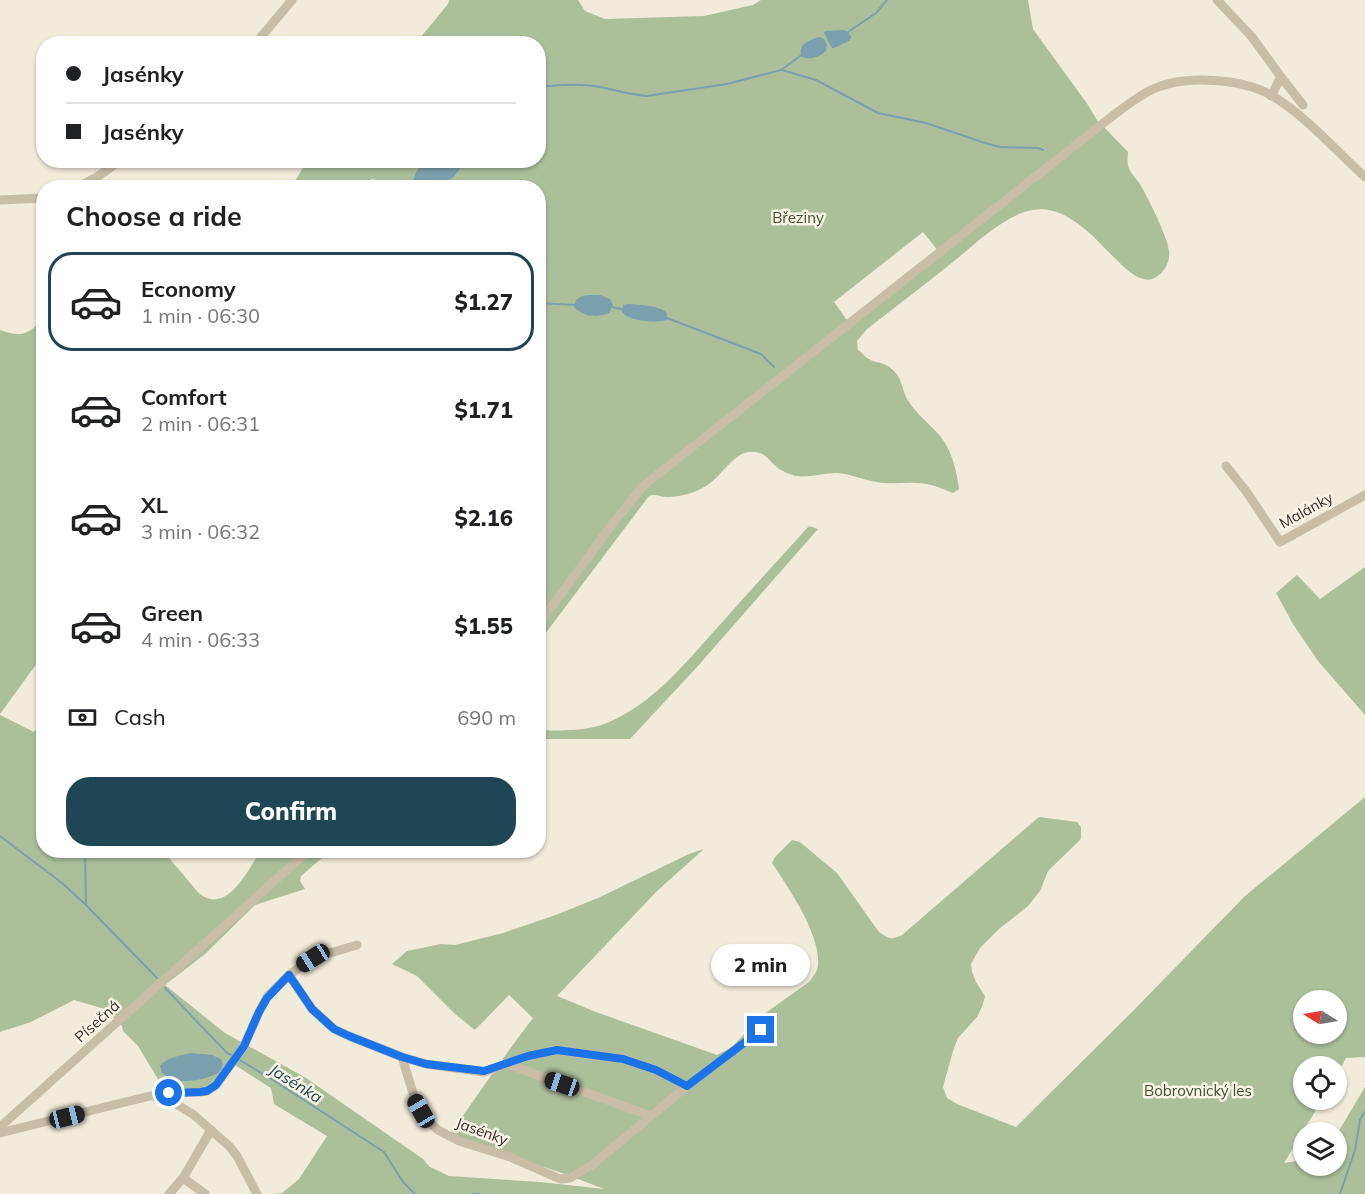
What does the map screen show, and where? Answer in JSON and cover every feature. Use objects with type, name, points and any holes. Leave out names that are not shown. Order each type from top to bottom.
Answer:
[{"type":"street","points":[[262,36],[292,0]]},
{"type":"street","points":[[1217,0],[1252,37],[1303,105]]},
{"type":"street","points":[[1271,96],[1281,77]]},
{"type":"street","points":[[546,614],[643,486],[1115,114],[1148,92],[1165,85],[1188,81],[1235,83],[1252,88],[1271,96],[1292,110],[1365,177]]},
{"type":"street","points":[[91,180],[110,168]]},
{"type":"street","points":[[0,200],[36,198]]},
{"type":"street","name":"Malánky","points":[[1226,466],[1246,491],[1280,542],[1365,495]]},
{"type":"street","name":"Písečná","points":[[0,1127],[300,858]]},
{"type":"street","points":[[0,1133],[150,1096],[207,1091],[216,1085],[244,1046],[267,998],[289,975],[313,958],[357,945]]},
{"type":"street","points":[[289,975],[312,1009],[334,1029],[402,1057],[426,1064],[484,1071],[528,1056],[557,1050],[623,1059],[656,1070],[687,1086]]},
{"type":"street","points":[[509,1064],[651,1116],[761,1030]]},
{"type":"street","name":"Jasénky","points":[[402,1057],[415,1100],[430,1123],[438,1130],[459,1141],[510,1157],[560,1179],[570,1178],[592,1165],[651,1116]]},
{"type":"street","points":[[150,1096],[173,1102],[194,1115],[230,1147],[257,1194]]},
{"type":"street","points":[[169,1194],[183,1178],[211,1130]]},
{"type":"street","points":[[183,1178],[205,1194]]},
{"type":"green space","name":"Březiny","points":[[449,0],[578,0],[585,11],[605,19],[704,16],[753,5],[761,0],[1028,0],[1033,29],[1097,120],[1128,152],[1130,170],[1140,184],[1165,236],[1169,251],[1167,263],[1156,277],[1140,278],[1128,271],[1086,230],[1069,218],[1051,210],[1032,210],[1011,218],[867,329],[857,341],[858,350],[866,357],[885,364],[896,373],[907,399],[945,443],[953,462],[959,489],[953,493],[927,484],[882,483],[837,473],[795,476],[779,469],[763,454],[748,452],[742,454],[711,482],[697,491],[677,496],[649,496],[546,633],[546,180],[450,180],[461,168],[546,168],[546,36],[422,36]],"holes":[[[825,33],[849,41],[832,47]],[[923,232],[939,252],[849,323],[834,302]]]},
{"type":"green space","points":[[303,168],[422,168],[416,180],[296,180]]},
{"type":"green space","points":[[36,325],[36,665],[0,714],[0,330],[22,334]]},
{"type":"green space","points":[[809,526],[818,529],[697,667],[630,739],[546,739],[546,730],[591,728],[625,714],[657,691],[686,663]]},
{"type":"green space","points":[[1365,567],[1365,715],[1318,661],[1293,624],[1276,593],[1297,575],[1320,599]]},
{"type":"green space","name":"Bobrovnický les","points":[[0,715],[34,732],[36,730],[36,858],[169,858],[200,894],[210,899],[219,899],[236,887],[256,858],[322,858],[301,876],[300,881],[305,889],[255,905],[205,954],[165,985],[225,1033],[306,1078],[423,1159],[430,1167],[449,1176],[604,1189],[450,1134],[533,1018],[509,995],[475,1030],[455,1014],[417,976],[392,964],[407,951],[441,944],[455,945],[503,933],[553,916],[704,849],[657,891],[557,996],[717,1055],[732,1047],[760,1017],[809,982],[817,970],[818,953],[809,926],[772,863],[792,840],[800,842],[837,873],[879,932],[893,938],[902,935],[1039,817],[1077,822],[1081,827],[1081,839],[1048,871],[1040,891],[1028,906],[980,948],[971,964],[976,982],[985,996],[977,1017],[958,1038],[943,1087],[947,1098],[957,1104],[1016,1127],[1245,896],[1365,797],[1365,1057],[1293,1056],[1293,1110],[1316,1110],[1309,1122],[1293,1122],[1293,1148],[1284,1163],[1293,1162],[1293,1176],[1347,1176],[1347,1122],[1344,1122],[1365,1087],[1365,1194],[273,1194],[282,1193],[299,1179],[327,1136],[274,1104],[271,1088],[235,1065],[203,1089],[164,1089],[138,1046],[105,1009],[74,1000],[31,1022],[0,1032]]},
{"type":"water","points":[[844,30],[851,37],[849,41],[832,48],[825,31]]},
{"type":"water","points":[[819,37],[824,39],[827,45],[826,51],[815,57],[802,57],[802,46]]},
{"type":"water","points":[[461,168],[450,180],[413,180],[418,169]]},
{"type":"water","points":[[589,295],[600,295],[610,299],[613,305],[609,313],[591,316],[574,307],[576,300]]},
{"type":"water","points":[[623,305],[661,309],[667,314],[667,320],[650,321],[631,318],[622,312]]},
{"type":"water","points":[[191,1053],[212,1055],[221,1059],[222,1068],[214,1075],[193,1080],[175,1080],[162,1073],[160,1066],[166,1061]]},
{"type":"waterway","points":[[848,32],[876,13],[887,0]]},
{"type":"waterway","points":[[546,86],[588,85],[647,96],[727,84],[781,70],[803,54]]},
{"type":"waterway","points":[[782,70],[816,80],[878,113],[926,123],[1000,147],[1043,150]]},
{"type":"waterway","points":[[546,303],[575,305]]},
{"type":"waterway","points":[[611,307],[626,310]]},
{"type":"waterway","points":[[667,318],[761,354],[774,367]]},
{"type":"waterway","name":"Jasénka","points":[[0,836],[62,883],[157,978]]},
{"type":"waterway","points":[[85,858],[86,905]]},
{"type":"waterway","name":"Jasénka","points":[[165,988],[227,1053],[233,1056]]},
{"type":"waterway","name":"Jasénka","points":[[238,1059],[384,1152],[403,1182],[415,1194]]},
{"type":"waterway","points":[[1340,1194],[1355,1150],[1360,1120],[1365,1111]]},
{"type":"waterway","name":"Jasénka","points":[[472,1194],[480,1194]]},
{"type":"route","points":[[169,1093],[207,1091],[216,1085],[244,1046],[267,998],[289,975],[312,1009],[341,1033],[426,1064],[484,1071],[528,1056],[557,1050],[623,1059],[656,1070],[687,1086],[761,1030]]}]
